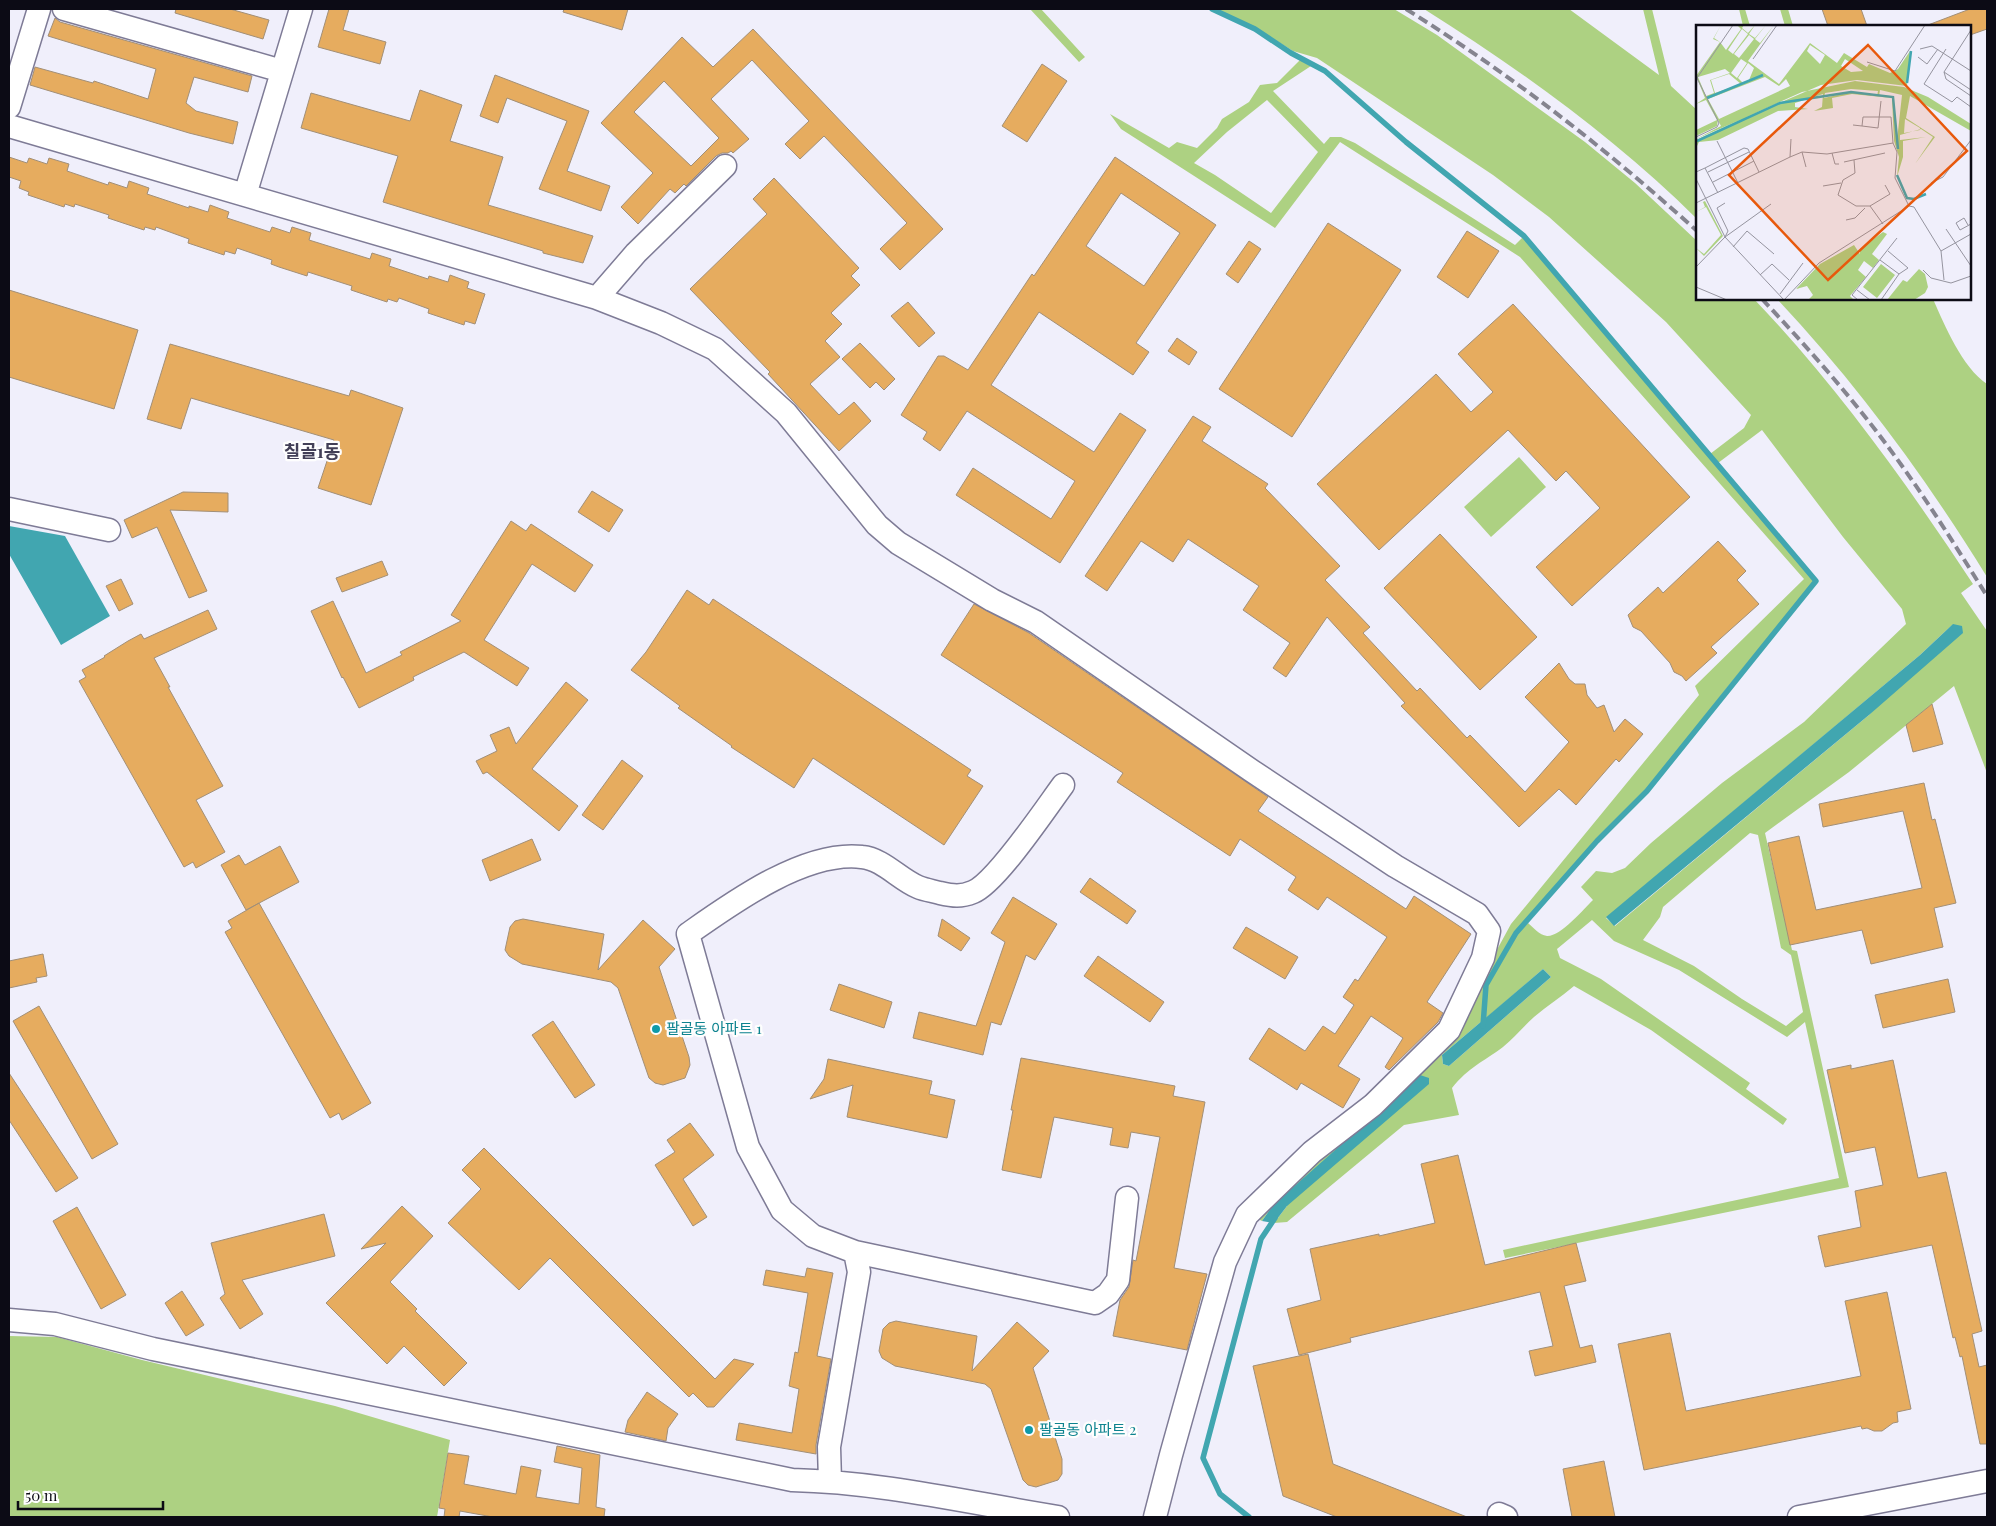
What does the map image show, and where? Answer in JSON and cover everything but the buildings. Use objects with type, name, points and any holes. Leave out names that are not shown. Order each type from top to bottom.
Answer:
[{"type":"street","points":[[9,107],[39,9]]},
{"type":"street","points":[[64,9],[282,71]]},
{"type":"street","points":[[245,195],[301,9]]},
{"type":"street","points":[[9,126],[597,298],[661,324],[715,349],[786,414],[876,525],[898,543],[992,600],[1036,622],[1252,771],[1372,850],[1477,914],[1489,931],[1483,958],[1449,1030],[1372,1105],[1312,1152],[1247,1216],[1225,1262],[1155,1517]]},
{"type":"street","points":[[597,298],[636,253],[725,166]]},
{"type":"street","points":[[9,509],[109,530]]},
{"type":"street","points":[[1063,785],[994,877],[975,892],[957,897],[918,887],[887,867],[863,857],[832,857],[795,870],[735,901],[688,934],[748,1147],[782,1210],[813,1236],[855,1252],[1095,1303],[1108,1294],[1118,1280],[1127,1198]]},
{"type":"street","points":[[830,1481],[829,1447],[859,1272],[855,1252]]},
{"type":"street","points":[[9,1320],[55,1324],[153,1349],[792,1480],[830,1481],[1058,1517]]},
{"type":"street","points":[[1798,1517],[1987,1481]]},
{"type":"green space","points":[[1030,9],[1041,9],[1085,57],[1079,62]]},
{"type":"green space","points":[[1216,9],[1394,9],[1437,35],[1585,142],[1635,183],[1696,240],[1696,300],[1755,300],[1785,332],[1842,401],[1897,473],[1973,584],[1961,593],[1987,631],[1987,773],[1954,686],[1849,772],[1765,833],[1792,950],[1797,951],[1849,1187],[1505,1258],[1503,1250],[1839,1178],[1805,1022],[1787,1037],[1679,970],[1614,941],[1592,920],[1557,949],[1560,958],[1601,979],[1750,1083],[1746,1089],[1787,1119],[1783,1125],[1651,1030],[1574,986],[1534,1017],[1503,1047],[1470,1070],[1458,1081],[1452,1088],[1459,1115],[1404,1125],[1287,1222],[1274,1223],[1287,1206],[1273,1205],[1262,1221],[1254,1217],[1450,1036],[1511,924],[1699,695],[1695,686],[1804,579],[1520,257],[1340,142],[1275,228],[1121,129],[1110,114],[1169,148],[1177,142],[1197,148],[1217,128],[1222,119],[1249,102],[1260,85],[1277,83],[1300,60],[1311,66],[1273,91],[1324,144],[1330,137],[1341,137],[1355,143],[1515,245],[1523,237],[1814,581],[1646,791],[1596,840],[1515,932],[1485,984],[1482,1021],[1442,1055],[1443,1064],[1449,1066],[1551,977],[1543,969],[1485,1019],[1487,985],[1517,934],[1528,923],[1539,933],[1547,936],[1565,927],[1593,900],[1581,887],[1596,871],[1612,873],[1625,868],[1651,843],[1722,783],[1804,722],[1906,624],[1902,609],[1843,537],[1762,430],[1718,463],[1710,454],[1744,428],[1751,415],[1666,322],[1549,217],[1493,175],[1317,58],[1293,51],[1256,28]],"holes":[[[1267,100],[1318,152],[1271,213],[1194,163],[1227,132]],[[1953,624],[1869,715],[1615,926],[1606,918],[1920,655]],[[1750,833],[1758,835],[1781,948],[1791,955],[1803,1012],[1786,1026],[1694,966],[1643,940],[1660,917],[1663,907]]]},
{"type":"green space","points":[[1424,9],[1569,9],[1659,75],[1643,9],[1652,9],[1671,86],[1696,109],[1696,218],[1666,189],[1600,133],[1531,81]]},
{"type":"green space","points":[[1739,9],[1745,9],[1750,25],[1743,25]]},
{"type":"green space","points":[[1780,9],[1788,9],[1793,25],[1785,25]]},
{"type":"green space","points":[[1778,300],[1933,300],[1962,357],[1978,377],[1987,384],[1987,577],[1915,468],[1863,398]]},
{"type":"green space","points":[[1519,457],[1546,487],[1491,537],[1464,507]]},
{"type":"green space","points":[[9,1336],[57,1337],[142,1360],[335,1406],[450,1440],[437,1517],[9,1517]]},
{"type":"water","points":[[9,526],[65,536],[110,616],[61,645],[9,554]]},
{"type":"water","points":[[1953,624],[1962,626],[1963,633],[1869,715],[1614,926],[1606,917],[1920,655]]},
{"type":"water","points":[[1543,969],[1551,977],[1449,1066],[1443,1064],[1442,1055]]},
{"type":"water","points":[[1420,1075],[1429,1078],[1429,1084],[1287,1206],[1274,1223],[1262,1221],[1273,1205]]},
{"type":"waterway","points":[[1212,9],[1255,29],[1291,53],[1325,71],[1406,142],[1524,236],[1816,581],[1647,791],[1597,841],[1516,933],[1486,985],[1483,1026]]},
{"type":"waterway","points":[[1249,1517],[1220,1494],[1203,1458],[1261,1239],[1275,1218]]},
{"type":"railway","points":[[1406,9],[1484,60],[1557,114],[1627,170],[1696,230]]},
{"type":"railway","points":[[1763,300],[1832,377],[1881,438],[1932,510],[1987,596]]},
{"type":"place","name":"팔골동 아파트 1","points":[[656,1029]]},
{"type":"place","name":"팔골동 아파트 2","points":[[1029,1430]]},
{"type":"district","name":"칠골1동","points":[[312,452]]}]
